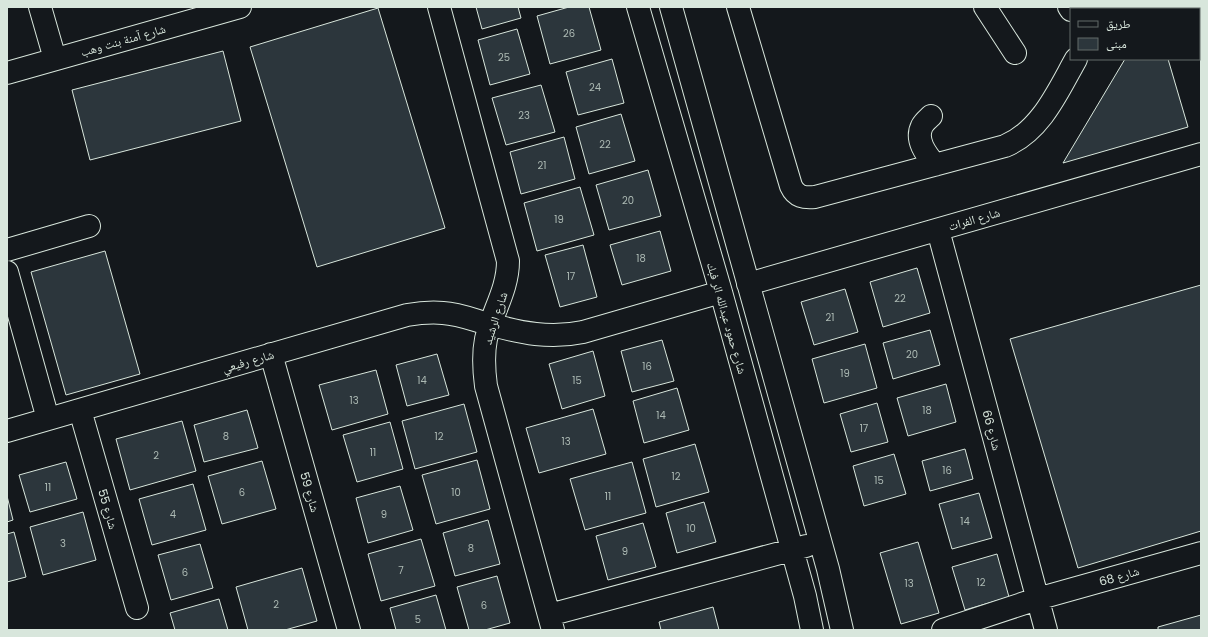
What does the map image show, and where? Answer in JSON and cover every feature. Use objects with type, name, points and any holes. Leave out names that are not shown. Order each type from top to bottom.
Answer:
[{"type":"street","points":[[40,7],[55,59]]},
{"type":"street","name":"شارع آمنة بنت وهب","points":[[7,73],[240,7]]},
{"type":"street","name":"شارع الرشيد","points":[[439,7],[508,261],[506,284],[491,324],[485,349],[484,374],[551,622]]},
{"type":"street","name":"شارع حمود عبدالله الر فبك","points":[[638,7],[721,292],[805,596],[812,630]]},
{"type":"street","points":[[670,7],[821,542],[842,630]]},
{"type":"street","points":[[738,7],[791,186],[798,195],[807,198],[935,165],[1016,142],[1041,118],[1075,60]]},
{"type":"street","points":[[984,7],[1015,53]]},
{"type":"street","points":[[931,116],[922,126],[920,134],[921,143],[925,153],[935,165]]},
{"type":"street","name":"شارع الفرات","points":[[748,284],[1201,154]]},
{"type":"street","points":[[7,250],[89,226]]},
{"type":"street","name":"شارع 66","points":[[938,230],[1046,630]]},
{"type":"street","points":[[7,272],[48,419]]},
{"type":"street","name":"شارع رفيعي","points":[[7,431],[406,315],[427,312],[444,313],[542,335],[567,336],[721,292]]},
{"type":"street","name":"شارع 59","points":[[271,354],[349,630]]},
{"type":"street","name":"شارع 55","points":[[80,410],[137,608]]},
{"type":"street","points":[[551,622],[821,542]]},
{"type":"street","name":"شارع 68","points":[[943,630],[1038,599],[1201,553]]},
{"type":"shaded area","points":[[1201,7],[1201,24],[1200,8],[1182,8]]},
{"type":"building","points":[[476,7],[518,7],[521,18],[482,29]]},
{"type":"building","points":[[569,7],[589,7],[601,50],[550,64],[537,16]]},
{"type":"building","points":[[378,8],[445,228],[317,267],[250,47]]},
{"type":"building","points":[[517,29],[530,74],[490,85],[478,40]]},
{"type":"building","points":[[223,51],[241,121],[90,160],[72,90]]},
{"type":"building","points":[[612,59],[624,103],[578,115],[566,72]]},
{"type":"building","points":[[1124,60],[1168,60],[1188,127],[1063,163]]},
{"type":"building","points":[[541,85],[555,132],[506,145],[492,98]]},
{"type":"building","points":[[621,114],[635,161],[589,174],[576,127]]},
{"type":"building","points":[[564,137],[575,179],[521,194],[510,152]]},
{"type":"building","points":[[648,170],[661,216],[609,230],[596,185]]},
{"type":"building","points":[[580,187],[594,235],[537,251],[524,203]]},
{"type":"building","points":[[660,231],[671,271],[622,285],[610,245]]},
{"type":"building","points":[[583,245],[597,297],[560,307],[545,255]]},
{"type":"building","points":[[105,251],[140,374],[66,395],[31,272]]},
{"type":"building","points":[[917,268],[930,313],[883,327],[870,282]]},
{"type":"building","points":[[1201,285],[1201,531],[1078,568],[1010,339]]},
{"type":"building","points":[[845,289],[858,332],[814,345],[801,302]]},
{"type":"building","points":[[930,330],[940,365],[893,379],[883,343]]},
{"type":"building","points":[[662,340],[674,381],[632,392],[621,351]]},
{"type":"building","points":[[865,344],[877,388],[824,403],[812,359]]},
{"type":"building","points":[[593,351],[605,396],[562,409],[549,364]]},
{"type":"building","points":[[437,354],[449,395],[407,406],[396,365]]},
{"type":"building","points":[[376,370],[388,414],[332,430],[319,385]]},
{"type":"building","points":[[946,384],[956,422],[908,436],[897,398]]},
{"type":"building","points":[[677,388],[689,430],[644,443],[633,401]]},
{"type":"building","points":[[877,403],[888,442],[851,452],[840,414]]},
{"type":"building","points":[[464,404],[477,452],[415,469],[402,421]]},
{"type":"building","points":[[593,409],[606,454],[539,473],[526,428]]},
{"type":"building","points":[[247,410],[258,448],[204,462],[194,425]]},
{"type":"building","points":[[182,421],[196,471],[130,490],[116,439]]},
{"type":"building","points":[[390,422],[403,469],[357,482],[343,435]]},
{"type":"building","points":[[695,444],[709,492],[656,507],[643,459]]},
{"type":"building","points":[[965,449],[973,479],[930,491],[922,461]]},
{"type":"building","points":[[894,454],[906,494],[864,506],[853,466]]},
{"type":"building","points":[[477,460],[490,509],[436,524],[422,475]]},
{"type":"building","points":[[262,461],[276,509],[222,524],[208,476]]},
{"type":"building","points":[[66,462],[77,499],[30,512],[19,475]]},
{"type":"building","points":[[632,462],[646,513],[585,530],[570,479]]},
{"type":"building","points":[[193,484],[206,530],[152,545],[139,499]]},
{"type":"building","points":[[400,486],[413,530],[368,543],[356,498]]},
{"type":"building","points":[[979,493],[992,538],[952,549],[939,504]]},
{"type":"building","points":[[7,496],[13,520],[7,522]]},
{"type":"building","points":[[704,502],[716,542],[677,553],[666,513]]},
{"type":"building","points":[[83,512],[96,560],[43,575],[30,527]]},
{"type":"building","points":[[488,520],[500,564],[455,576],[443,533]]},
{"type":"building","points":[[643,523],[656,567],[608,580],[596,536]]},
{"type":"building","points":[[14,532],[26,577],[7,582],[7,534]]},
{"type":"building","points":[[421,539],[435,586],[381,601],[368,554]]},
{"type":"building","points":[[918,542],[939,613],[901,624],[880,553]]},
{"type":"building","points":[[200,544],[213,588],[171,600],[158,555]]},
{"type":"building","points":[[997,554],[1009,597],[965,610],[952,567]]},
{"type":"building","points":[[302,568],[317,621],[285,630],[248,630],[236,587]]},
{"type":"building","points":[[497,576],[510,623],[485,630],[469,630],[457,587]]},
{"type":"building","points":[[436,595],[446,630],[396,630],[390,608]]},
{"type":"building","points":[[219,599],[228,630],[175,630],[170,613]]},
{"type":"building","points":[[713,607],[719,630],[661,630],[659,622]]},
{"type":"building","points":[[1201,615],[1201,630],[1158,630],[1158,627]]}]
